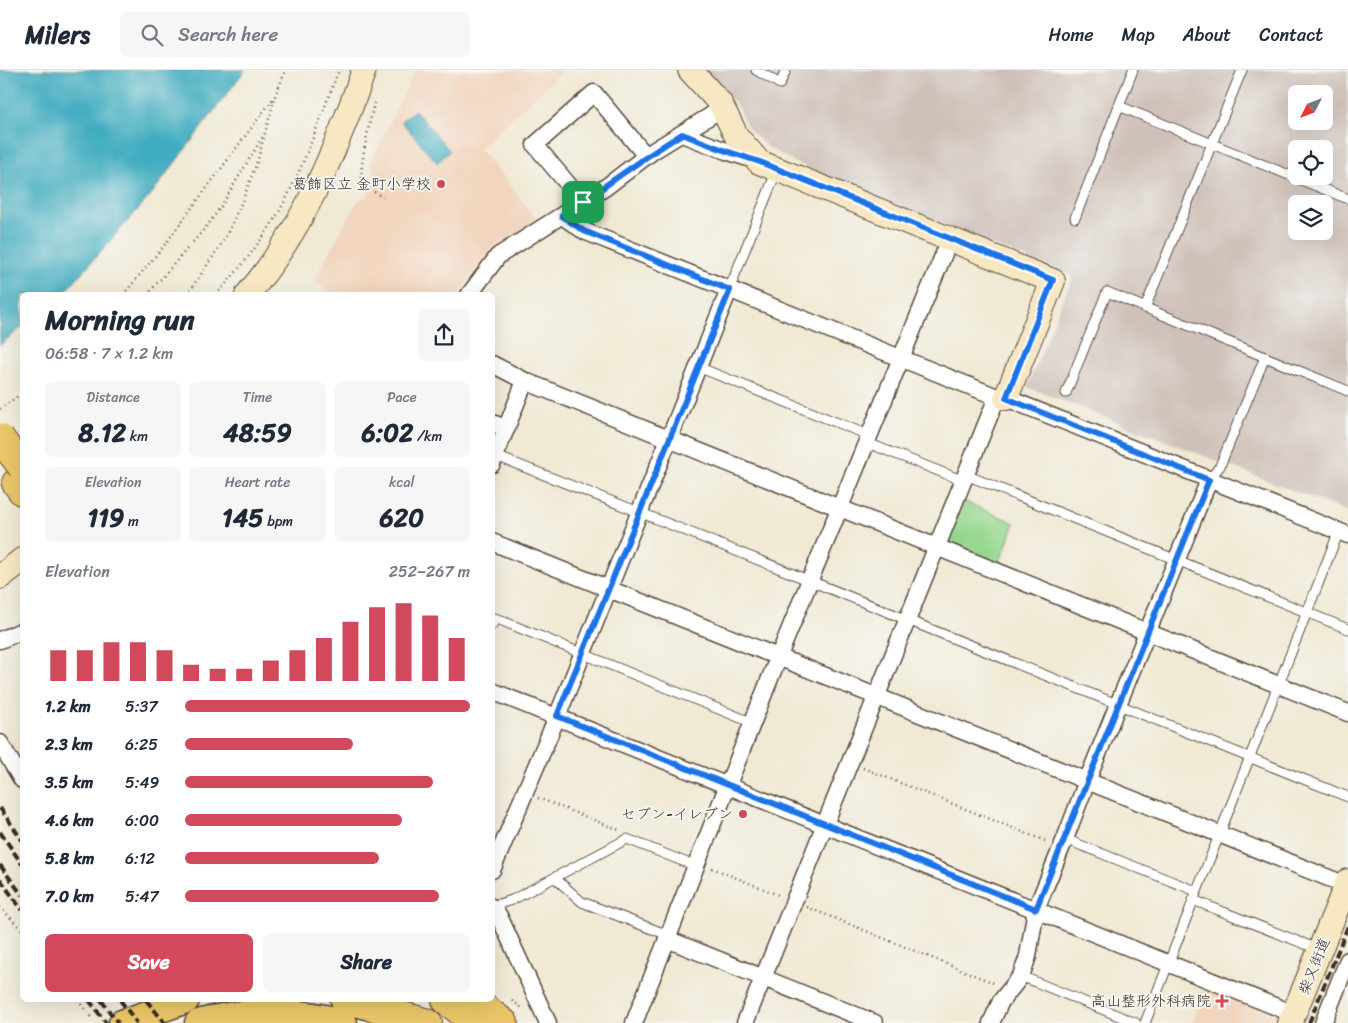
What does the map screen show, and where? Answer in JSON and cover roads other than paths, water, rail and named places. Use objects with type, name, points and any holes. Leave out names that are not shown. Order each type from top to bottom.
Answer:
[{"type":"highway","points":[[0,438],[15,476]]},
{"type":"highway","points":[[449,1002],[475,1023]]},
{"type":"highway","points":[[481,1002],[509,1010]]},
{"type":"highway","points":[[373,1010],[422,1016]]},
{"type":"main road","points":[[122,1023],[158,1004],[172,1002]]},
{"type":"main road","points":[[350,1002],[373,1010]]},
{"type":"main road","points":[[198,1023],[232,1014],[256,1012],[311,1016],[344,1023]]},
{"type":"street","points":[[249,292],[275,261],[310,200],[352,105],[364,70]]},
{"type":"street","points":[[690,70],[720,102],[737,137],[768,166]]},
{"type":"street","points":[[583,202],[535,145],[594,93],[646,156]]},
{"type":"street","points":[[470,292],[498,256],[583,202],[646,156],[723,108]]},
{"type":"street","points":[[682,134],[768,166],[1053,280],[964,478],[745,1023]]},
{"type":"street","points":[[562,216],[584,231],[1343,533]]},
{"type":"street","points":[[634,1023],[778,658],[950,239]]},
{"type":"street","points":[[495,863],[557,716],[730,290]]},
{"type":"street","points":[[495,366],[525,381],[1348,713]]},
{"type":"street","points":[[495,454],[500,426],[525,381]]},
{"type":"street","points":[[991,1023],[1000,1001],[1021,976],[1028,956],[1036,909],[1209,480]]},
{"type":"street","points":[[495,543],[778,658],[876,695],[1219,835],[1347,883]]},
{"type":"street","points":[[0,577],[20,562]]},
{"type":"street","points":[[0,640],[20,632]]},
{"type":"street","points":[[495,692],[1036,909],[1292,1018]]},
{"type":"street","points":[[0,743],[20,772]]},
{"type":"street","name":"柴又街道","points":[[1292,1018],[1347,883]]},
{"type":"street","points":[[495,910],[548,1023]]},
{"type":"street","points":[[668,937],[875,1023]]},
{"type":"street","points":[[1323,1023],[1348,960]]},
{"type":"lane","points":[[756,70],[780,84],[786,70]]},
{"type":"lane","points":[[1075,218],[1134,70]]},
{"type":"lane","points":[[1145,308],[1242,70]]},
{"type":"lane","points":[[1119,106],[1348,199]]},
{"type":"lane","points":[[730,290],[768,166]]},
{"type":"lane","points":[[1066,393],[1106,292],[1348,391]]},
{"type":"lane","points":[[1209,480],[1220,466],[1265,357]]},
{"type":"lane","points":[[698,367],[867,439],[1348,629]]},
{"type":"lane","points":[[495,460],[639,512],[1348,798]]},
{"type":"lane","points":[[1145,1023],[1307,612],[1343,533]]},
{"type":"lane","points":[[495,618],[753,723]]},
{"type":"lane","points":[[495,905],[512,900],[627,839],[697,863]]},
{"type":"lane","points":[[1063,843],[1194,895],[1320,950]]},
{"type":"lane","points":[[555,878],[582,902],[668,937]]},
{"type":"lane","points":[[1021,976],[1136,1023]]},
{"type":"water","points":[[0,70],[245,70],[150,196],[65,292],[20,292],[20,329],[0,345]]},
{"type":"water","points":[[415,110],[450,151],[437,163],[401,121]]},
{"type":"railway","points":[[0,808],[20,837]]},
{"type":"railway","points":[[0,832],[20,861]]},
{"type":"railway","points":[[0,865],[20,892]]},
{"type":"railway","points":[[0,879],[20,907]]},
{"type":"railway","points":[[1309,1023],[1348,926]]},
{"type":"railway","points":[[90,1002],[106,1023]]},
{"type":"railway","points":[[102,1002],[118,1023]]},
{"type":"railway","points":[[121,1002],[137,1023]]},
{"type":"railway","points":[[148,1002],[165,1023]]},
{"type":"place","name":"葛飾区立 金町小学校","points":[[441,184]]},
{"type":"place","name":"セブン-イレブン","points":[[743,814]]},
{"type":"place","name":"高山整形外科病院","points":[[1222,1001]]}]
